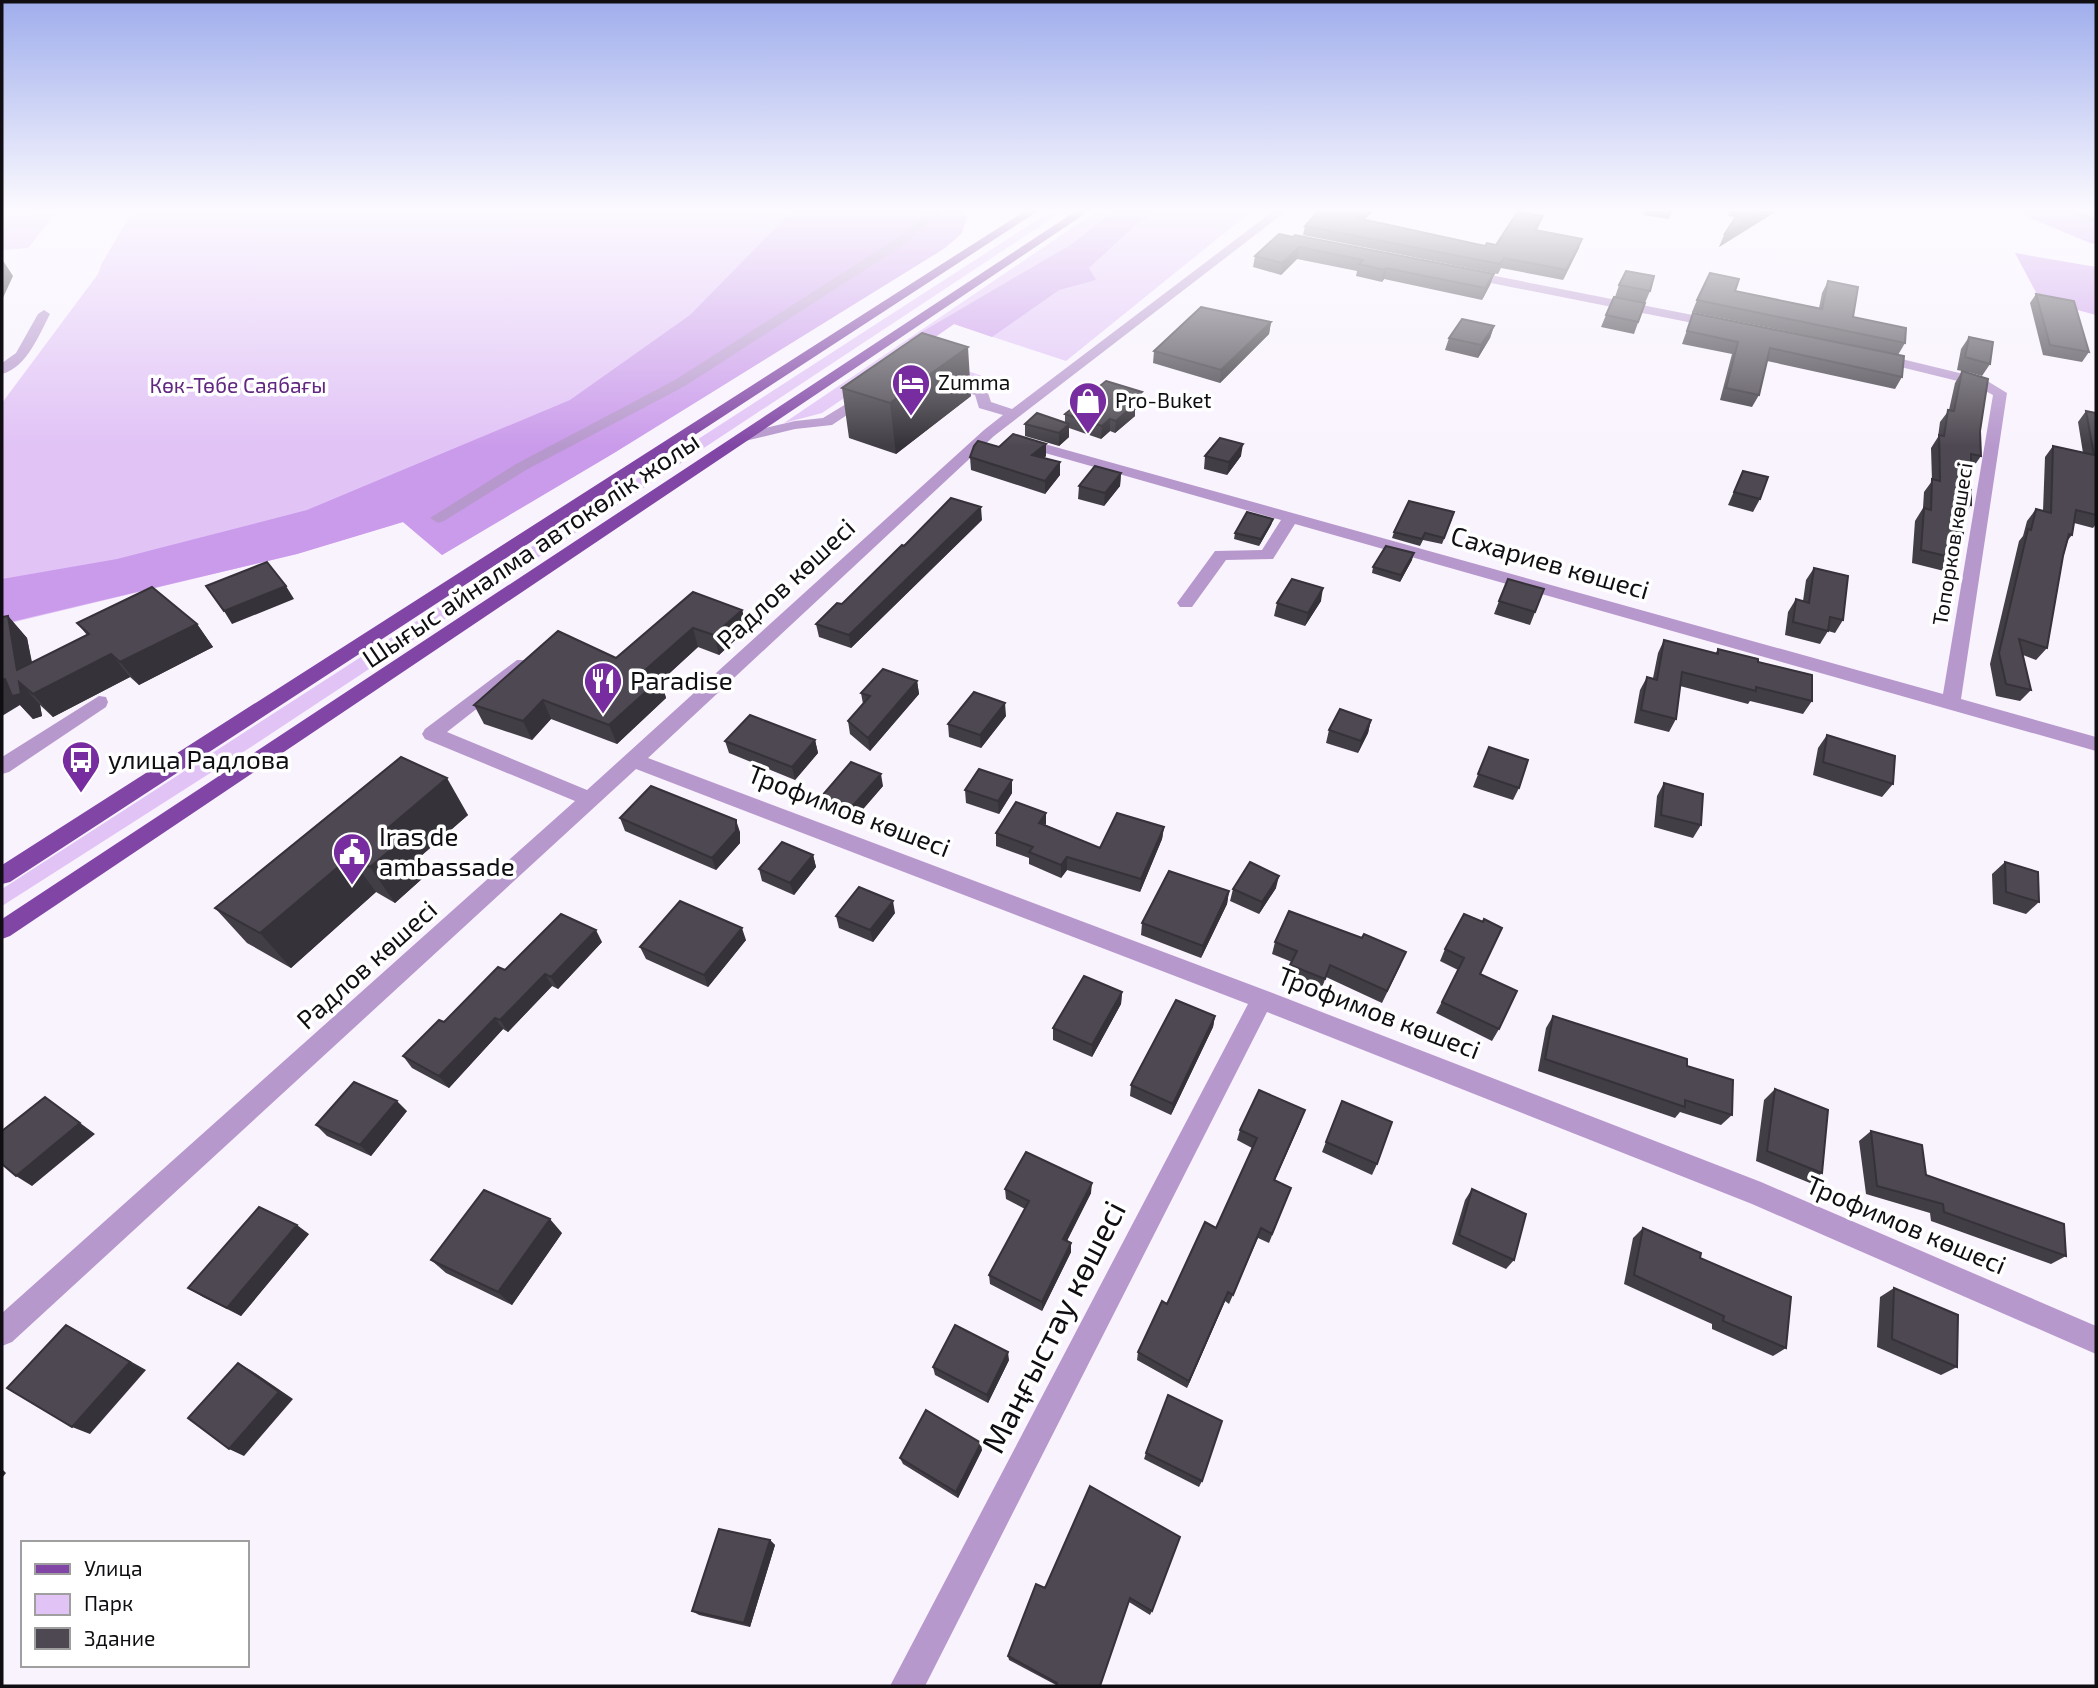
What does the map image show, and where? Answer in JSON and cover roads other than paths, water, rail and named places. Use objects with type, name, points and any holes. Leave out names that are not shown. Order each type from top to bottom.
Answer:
[{"type":"main road","points":[[2,876],[914,288]]},
{"type":"main road","name":"Шығыс айналма автокөлік жолы","points":[[2,930],[968,288]]},
{"type":"street","points":[[438,518],[521,467],[680,383],[828,288]]},
{"type":"street","name":"Радлов көшесі","points":[[2,1332],[989,433],[1190,288]]},
{"type":"street","points":[[1536,288],[1729,326]]},
{"type":"street","points":[[2,370],[21,355],[44,314]]},
{"type":"street","name":"Топорков көшесі","points":[[1864,353],[1979,383],[2000,393],[1951,702]]},
{"type":"street","points":[[932,377],[982,393],[984,405],[1015,414]]},
{"type":"street","points":[[744,437],[795,425],[827,422],[884,384]]},
{"type":"street","name":"Сахариев көшесі","points":[[989,433],[2096,744]]},
{"type":"street","points":[[1186,603],[1222,555],[1268,555],[1291,517]]},
{"type":"street","points":[[523,664],[432,734],[590,799]]},
{"type":"street","points":[[2,767],[99,702]]},
{"type":"street","name":"Трофимов көшесі","points":[[633,760],[1262,999],[1761,1195],[2096,1340]]},
{"type":"street","name":"Маңғыстау көшесі","points":[[907,1686],[1262,999]]},
{"type":"place","name":"Zumma","points":[[911,417]]},
{"type":"place","name":"Pro-Buket","points":[[1088,435]]},
{"type":"place","name":"Paradise","points":[[603,715]]},
{"type":"place","name":"улица Радлова","points":[[81,794]]},
{"type":"place","name":"Iras de ambassade","points":[[352,886]]},
{"type":"park label","name":"Көк-Төбе Саябағы","points":[[238,386]]}]
